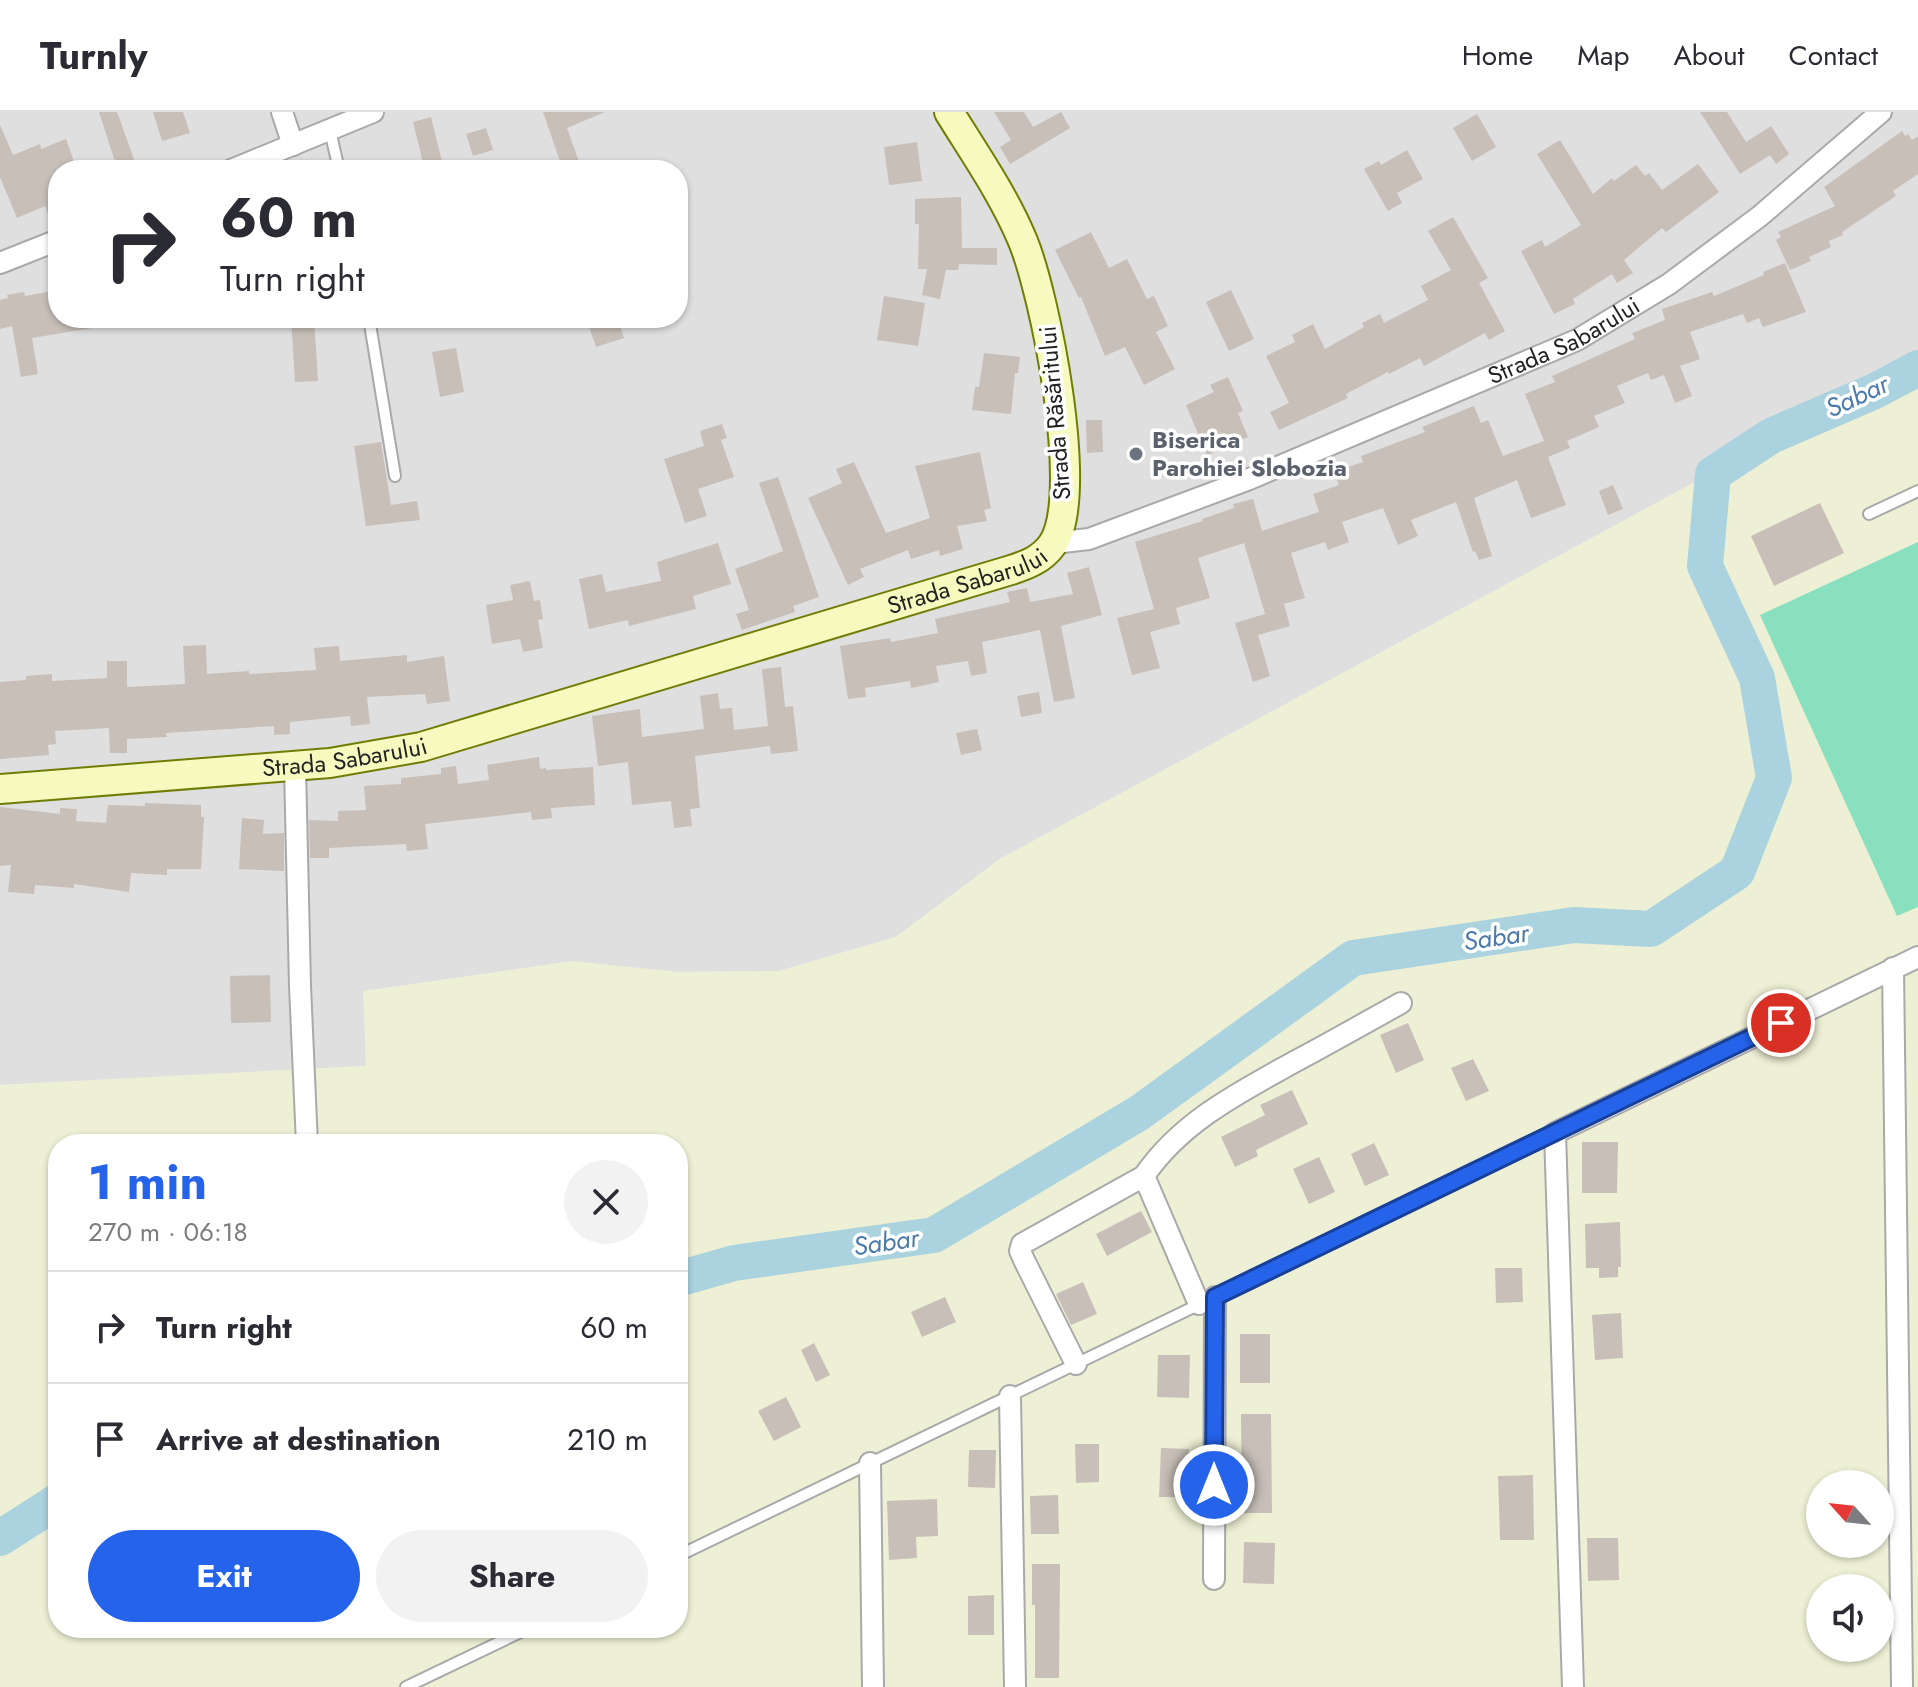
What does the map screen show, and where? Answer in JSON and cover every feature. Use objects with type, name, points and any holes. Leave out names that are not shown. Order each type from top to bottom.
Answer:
[{"type":"main road","name":"Strada Răsăritului","points":[[949,112],[1003,198],[1023,240],[1043,302],[1052,344],[1064,470],[1063,515],[1054,543]]},
{"type":"main road","name":"Strada Sabarului","points":[[0,789],[295,767],[374,757],[421,747],[1011,570],[1038,558],[1054,543]]},
{"type":"street","points":[[282,112],[293,145]]},
{"type":"street","points":[[256,160],[373,112]]},
{"type":"street","name":"Strada Sabarului","points":[[1054,543],[1089,539],[1247,480],[1577,340],[1669,284],[1760,216],[1881,112]]},
{"type":"street","points":[[0,263],[48,244]]},
{"type":"street","points":[[295,767],[307,1134]]},
{"type":"street","points":[[1573,1687],[1555,1133],[1918,957]]},
{"type":"street","points":[[1893,968],[1902,1687]]},
{"type":"street","points":[[1076,1364],[1024,1260],[1020,1251],[1022,1244],[1144,1176],[1191,1125],[1226,1099],[1401,1003]]},
{"type":"street","points":[[1144,1176],[1207,1301],[1214,1579]]},
{"type":"street","points":[[1010,1396],[1015,1687]]},
{"type":"street","points":[[870,1463],[873,1687]]},
{"type":"lane","points":[[330,130],[337,160]]},
{"type":"lane","points":[[371,328],[395,476]]},
{"type":"lane","points":[[1869,514],[1918,491]]},
{"type":"lane","points":[[688,1551],[1555,1133]]},
{"type":"lane","points":[[406,1687],[508,1638]]},
{"type":"shaded area","points":[[0,112],[1918,112],[1918,361],[1000,859],[896,937],[779,971],[678,972],[364,991],[366,1066],[0,1085]]},
{"type":"green space","points":[[1918,361],[1918,1687],[0,1687],[0,1085],[366,1066],[363,991],[572,961],[678,972],[779,971],[896,937],[1000,859]]},
{"type":"green space","points":[[1918,542],[1918,907],[1897,916],[1760,615]]},
{"type":"building","points":[[99,112],[117,112],[134,160],[114,160]]},
{"type":"building","points":[[153,112],[183,112],[190,133],[162,141]]},
{"type":"building","points":[[543,112],[605,112],[567,128],[578,160],[560,160]]},
{"type":"building","points":[[994,112],[1024,112],[1033,127],[1061,112],[1070,128],[1010,164],[1000,147],[1011,140]]},
{"type":"building","points":[[1700,112],[1727,112],[1746,142],[1771,126],[1789,154],[1776,164],[1770,155],[1740,174]]},
{"type":"building","points":[[1477,114],[1496,147],[1472,161],[1453,128]]},
{"type":"building","points":[[431,117],[442,160],[422,160],[413,122]]},
{"type":"building","points":[[0,125],[13,155],[40,144],[41,149],[66,139],[73,160],[48,160],[48,214],[45,206],[17,218],[0,177]]},
{"type":"building","points":[[486,128],[493,150],[473,156],[466,134]]},
{"type":"building","points":[[1902,131],[1912,140],[1918,136],[1918,174],[1893,191],[1896,196],[1842,232],[1843,235],[1829,241],[1831,247],[1809,257],[1811,261],[1790,270],[1776,240],[1781,237],[1778,232],[1835,206],[1824,187]]},
{"type":"building","points":[[1560,140],[1593,194],[1612,178],[1614,181],[1636,165],[1645,176],[1649,173],[1662,190],[1698,164],[1719,192],[1666,232],[1662,228],[1624,260],[1633,273],[1617,283],[1612,274],[1573,299],[1575,304],[1554,314],[1521,251],[1542,240],[1545,247],[1581,225],[1537,154]]},
{"type":"building","points":[[917,142],[922,181],[889,185],[884,147]]},
{"type":"building","points":[[1407,150],[1423,179],[1397,193],[1402,203],[1388,211],[1364,169],[1379,161],[1381,165]]},
{"type":"building","points":[[961,197],[962,248],[997,248],[997,265],[959,264],[958,270],[946,270],[940,299],[922,295],[927,269],[918,269],[919,224],[915,224],[915,199]]},
{"type":"building","points":[[1453,217],[1488,278],[1479,283],[1505,331],[1489,340],[1485,333],[1424,366],[1420,358],[1388,372],[1346,394],[1348,398],[1279,430],[1270,412],[1289,403],[1266,356],[1295,342],[1292,335],[1313,324],[1325,349],[1380,314],[1384,323],[1428,300],[1421,286],[1451,270],[1428,231]]},
{"type":"building","points":[[1091,232],[1109,268],[1127,259],[1147,299],[1154,296],[1168,326],[1156,332],[1175,369],[1144,385],[1125,347],[1105,356],[1081,297],[1055,250]]},
{"type":"building","points":[[1785,263],[1806,312],[1763,327],[1759,318],[1747,323],[1743,314],[1690,332],[1700,359],[1680,366],[1692,396],[1675,403],[1664,375],[1651,380],[1648,373],[1617,386],[1625,403],[1594,416],[1599,427],[1567,441],[1570,448],[1548,457],[1566,505],[1531,518],[1517,480],[1474,498],[1492,556],[1479,560],[1473,552],[1456,502],[1411,520],[1418,536],[1398,545],[1383,508],[1342,522],[1349,542],[1328,550],[1325,542],[1291,553],[1305,598],[1284,604],[1290,626],[1258,635],[1270,676],[1253,682],[1235,623],[1265,614],[1244,543],[1198,558],[1210,598],[1176,608],[1180,624],[1150,632],[1160,668],[1132,675],[1117,618],[1154,609],[1135,542],[1203,521],[1234,508],[1233,504],[1253,499],[1262,531],[1319,512],[1313,494],[1339,485],[1334,472],[1363,462],[1361,456],[1425,432],[1422,427],[1474,406],[1481,423],[1488,420],[1503,456],[1544,441],[1525,394],[1555,382],[1552,376],[1635,339],[1632,333],[1665,320],[1662,309],[1712,292],[1714,296]]},
{"type":"building","points":[[1231,290],[1254,339],[1229,351],[1206,302]]},
{"type":"building","points":[[24,292],[25,296],[48,292],[48,328],[92,328],[32,338],[38,374],[21,377],[12,326],[0,329],[0,300],[8,298],[7,295]]},
{"type":"building","points":[[884,296],[925,303],[918,346],[877,340]]},
{"type":"building","points":[[292,328],[315,328],[318,381],[295,382]]},
{"type":"building","points":[[589,328],[621,328],[624,338],[596,347]]},
{"type":"building","points":[[456,348],[464,392],[440,397],[432,352]]},
{"type":"building","points":[[984,353],[1020,357],[1018,373],[1015,373],[1011,414],[972,410]]},
{"type":"building","points":[[1228,377],[1243,411],[1238,413],[1248,437],[1207,455],[1186,405],[1214,392],[1210,385]]},
{"type":"building","points":[[1086,420],[1102,420],[1103,452],[1087,453]]},
{"type":"building","points":[[722,424],[727,438],[721,440],[734,477],[698,489],[707,516],[685,523],[664,459],[704,446],[700,431]]},
{"type":"building","points":[[381,442],[391,505],[417,501],[420,520],[366,526],[354,446]]},
{"type":"building","points":[[980,452],[991,508],[984,510],[987,521],[957,526],[963,549],[940,556],[939,550],[911,559],[908,550],[860,569],[864,577],[848,585],[808,498],[842,483],[836,469],[854,462],[886,533],[930,518],[915,466]]},
{"type":"building","points":[[778,477],[819,597],[793,606],[795,612],[742,630],[736,614],[749,610],[735,569],[783,551],[759,483]]},
{"type":"building","points":[[1613,485],[1623,509],[1608,515],[1599,491]]},
{"type":"building","points":[[1820,503],[1844,553],[1774,586],[1751,536]]},
{"type":"building","points":[[718,543],[731,584],[693,596],[696,609],[629,626],[628,620],[589,629],[579,579],[602,574],[606,592],[661,581],[657,562]]},
{"type":"building","points":[[1089,567],[1102,615],[1061,626],[1075,698],[1054,702],[1040,630],[982,642],[987,673],[971,676],[968,661],[936,666],[939,682],[911,688],[910,681],[865,688],[866,697],[848,699],[840,646],[890,638],[891,642],[938,633],[935,619],[1010,602],[1007,592],[1027,588],[1030,602],[1073,594],[1067,573]]},
{"type":"building","points":[[530,581],[534,601],[540,600],[543,619],[538,620],[543,648],[523,652],[520,639],[492,644],[486,605],[513,600],[510,585]]},
{"type":"building","points":[[206,645],[207,674],[316,670],[314,648],[339,646],[340,661],[407,655],[407,662],[444,656],[450,701],[427,704],[425,694],[367,697],[370,724],[351,726],[350,716],[290,722],[290,734],[274,735],[274,726],[166,733],[167,737],[127,739],[127,753],[110,753],[109,728],[55,731],[56,744],[48,745],[49,755],[0,759],[0,682],[52,674],[52,681],[107,678],[107,661],[127,661],[127,687],[185,684],[183,646]]},
{"type":"building","points":[[781,667],[785,707],[793,706],[798,751],[771,754],[770,746],[695,756],[700,808],[690,809],[692,826],[674,828],[671,801],[632,805],[628,762],[598,766],[592,716],[640,709],[642,737],[704,729],[700,696],[718,693],[720,709],[732,708],[734,730],[768,726],[762,669]]},
{"type":"building","points":[[1039,692],[1042,713],[1021,717],[1017,696]]},
{"type":"building","points":[[977,729],[982,750],[961,755],[956,733]]},
{"type":"building","points":[[539,757],[540,769],[593,767],[595,805],[551,808],[552,818],[532,820],[531,812],[425,824],[428,849],[407,851],[406,844],[329,848],[329,858],[310,858],[309,820],[338,821],[338,811],[366,810],[364,786],[401,784],[401,778],[441,774],[441,768],[456,766],[458,784],[489,780],[487,765]]},
{"type":"building","points":[[145,803],[201,805],[201,817],[204,817],[201,869],[167,869],[167,875],[131,873],[129,892],[74,884],[74,888],[35,885],[34,894],[8,892],[11,865],[0,866],[0,807],[60,814],[60,808],[77,809],[76,821],[106,823],[108,805],[145,806]]},
{"type":"building","points":[[242,818],[264,820],[263,834],[284,833],[284,871],[239,869]]},
{"type":"building","points":[[270,975],[271,1022],[231,1023],[230,976]]},
{"type":"building","points":[[1408,1023],[1424,1060],[1396,1073],[1380,1035]]},
{"type":"building","points":[[1473,1059],[1489,1091],[1466,1101],[1451,1068]]},
{"type":"building","points":[[1292,1090],[1308,1124],[1256,1150],[1258,1156],[1235,1167],[1221,1137],[1265,1115],[1260,1105]]},
{"type":"building","points":[[1582,1142],[1618,1142],[1617,1193],[1582,1193]]},
{"type":"building","points":[[1374,1143],[1389,1175],[1365,1186],[1351,1154]]},
{"type":"building","points":[[1319,1157],[1335,1192],[1309,1204],[1293,1169]]},
{"type":"building","points":[[1141,1211],[1152,1232],[1107,1256],[1096,1234]]},
{"type":"building","points":[[1620,1222],[1621,1267],[1618,1267],[1618,1277],[1599,1278],[1599,1268],[1586,1268],[1585,1224]]},
{"type":"building","points":[[1495,1268],[1522,1268],[1523,1302],[1496,1303]]},
{"type":"building","points":[[1083,1282],[1097,1314],[1071,1325],[1056,1294]]},
{"type":"building","points":[[945,1297],[956,1322],[922,1337],[911,1312]]},
{"type":"building","points":[[1621,1313],[1623,1358],[1595,1360],[1592,1315]]},
{"type":"building","points":[[1240,1334],[1270,1334],[1270,1383],[1240,1383]]},
{"type":"building","points":[[814,1343],[830,1375],[816,1382],[801,1350]]},
{"type":"building","points":[[1158,1355],[1190,1355],[1189,1398],[1157,1397]]},
{"type":"building","points":[[786,1397],[801,1427],[774,1441],[758,1411]]},
{"type":"building","points":[[1241,1414],[1271,1414],[1272,1513],[1242,1513]]},
{"type":"building","points":[[1075,1444],[1099,1444],[1099,1482],[1076,1483]]},
{"type":"building","points":[[1161,1448],[1189,1449],[1188,1497],[1159,1497]]},
{"type":"building","points":[[969,1450],[996,1450],[995,1488],[968,1487]]},
{"type":"building","points":[[1533,1475],[1534,1540],[1500,1540],[1498,1476]]},
{"type":"building","points":[[1058,1495],[1059,1534],[1031,1534],[1030,1496]]},
{"type":"building","points":[[937,1499],[938,1536],[916,1537],[917,1558],[889,1560],[887,1501]]},
{"type":"building","points":[[1587,1538],[1618,1538],[1619,1580],[1588,1581]]},
{"type":"building","points":[[1244,1542],[1275,1543],[1274,1584],[1243,1583]]},
{"type":"building","points":[[1032,1564],[1060,1564],[1059,1678],[1035,1678]]},
{"type":"building","points":[[994,1595],[994,1635],[968,1635],[968,1596]]},
{"type":"waterway","name":"Sabar","points":[[688,1276],[734,1263],[934,1235],[1139,1113],[1353,958],[1574,925],[1651,929],[1737,872],[1774,778],[1757,678],[1705,566],[1713,474],[1771,436],[1875,391],[1918,368]]},
{"type":"waterway","name":"Sabar","points":[[0,1538],[48,1507]]},
{"type":"place","name":"Biserica Parohiei Slobozia","points":[[1136,454]]},
{"type":"route","points":[[1214,1485],[1215,1297],[1781,1023]]}]
